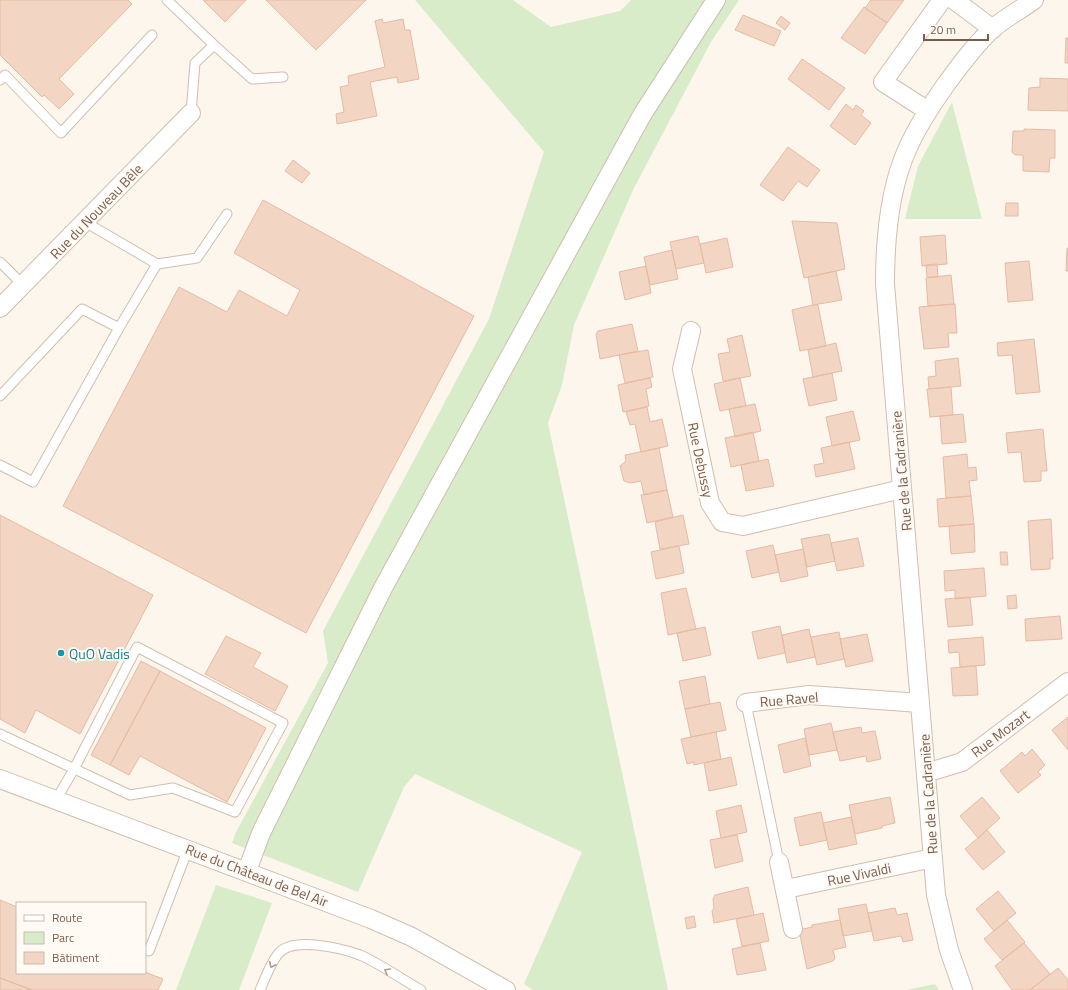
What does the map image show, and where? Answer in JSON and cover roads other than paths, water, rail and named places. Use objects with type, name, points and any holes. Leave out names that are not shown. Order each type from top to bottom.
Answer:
[{"type":"street","points":[[247,871],[261,834],[383,588],[642,115],[716,0]]},
{"type":"street","points":[[928,111],[883,82],[942,0]]},
{"type":"street","points":[[954,0],[993,29]]},
{"type":"street","name":"Rue de la Cadranière","points":[[963,990],[942,924],[936,895],[885,284],[885,255],[892,204],[906,152],[928,111],[961,63],[993,29],[1034,0]]},
{"type":"street","name":"Rue du Nouveau Bêle","points":[[0,308],[191,113]]},
{"type":"street","name":"Rue Debussy","points":[[692,331],[682,369],[710,502],[722,522],[743,526],[902,489]]},
{"type":"street","name":"Rue Mozart","points":[[926,772],[962,762],[1068,682]]},
{"type":"street","name":"Rue Ravel","points":[[746,703],[809,695],[920,703]]},
{"type":"street","name":"Rue du Château de Bel Air","points":[[0,779],[371,919],[412,937],[506,990]]},
{"type":"street","name":"Rue Vivaldi","points":[[786,889],[933,858]]},
{"type":"street","points":[[779,862],[786,889],[793,929]]},
{"type":"lane","points":[[167,0],[252,80],[284,77]]},
{"type":"lane","points":[[0,80],[5,75],[61,132],[152,35]]},
{"type":"lane","points":[[191,113],[195,63],[214,45]]},
{"type":"lane","points":[[85,222],[157,264],[197,258],[227,214]]},
{"type":"lane","points":[[0,262],[23,285]]},
{"type":"lane","points":[[0,465],[33,482],[118,328],[157,264]]},
{"type":"lane","points":[[0,396],[82,309],[118,328]]},
{"type":"lane","points":[[0,734],[74,769],[130,795],[173,788],[235,812],[282,723],[137,647],[74,769],[56,800]]},
{"type":"lane","name":"Rue Ravel","points":[[746,703],[779,862]]},
{"type":"lane","points":[[149,951],[188,849]]},
{"type":"lane","points":[[260,990],[278,953],[291,946],[307,944],[333,948],[360,955],[421,990]]},
{"type":"place","name":"QuO Vadis","points":[[61,653]]}]
